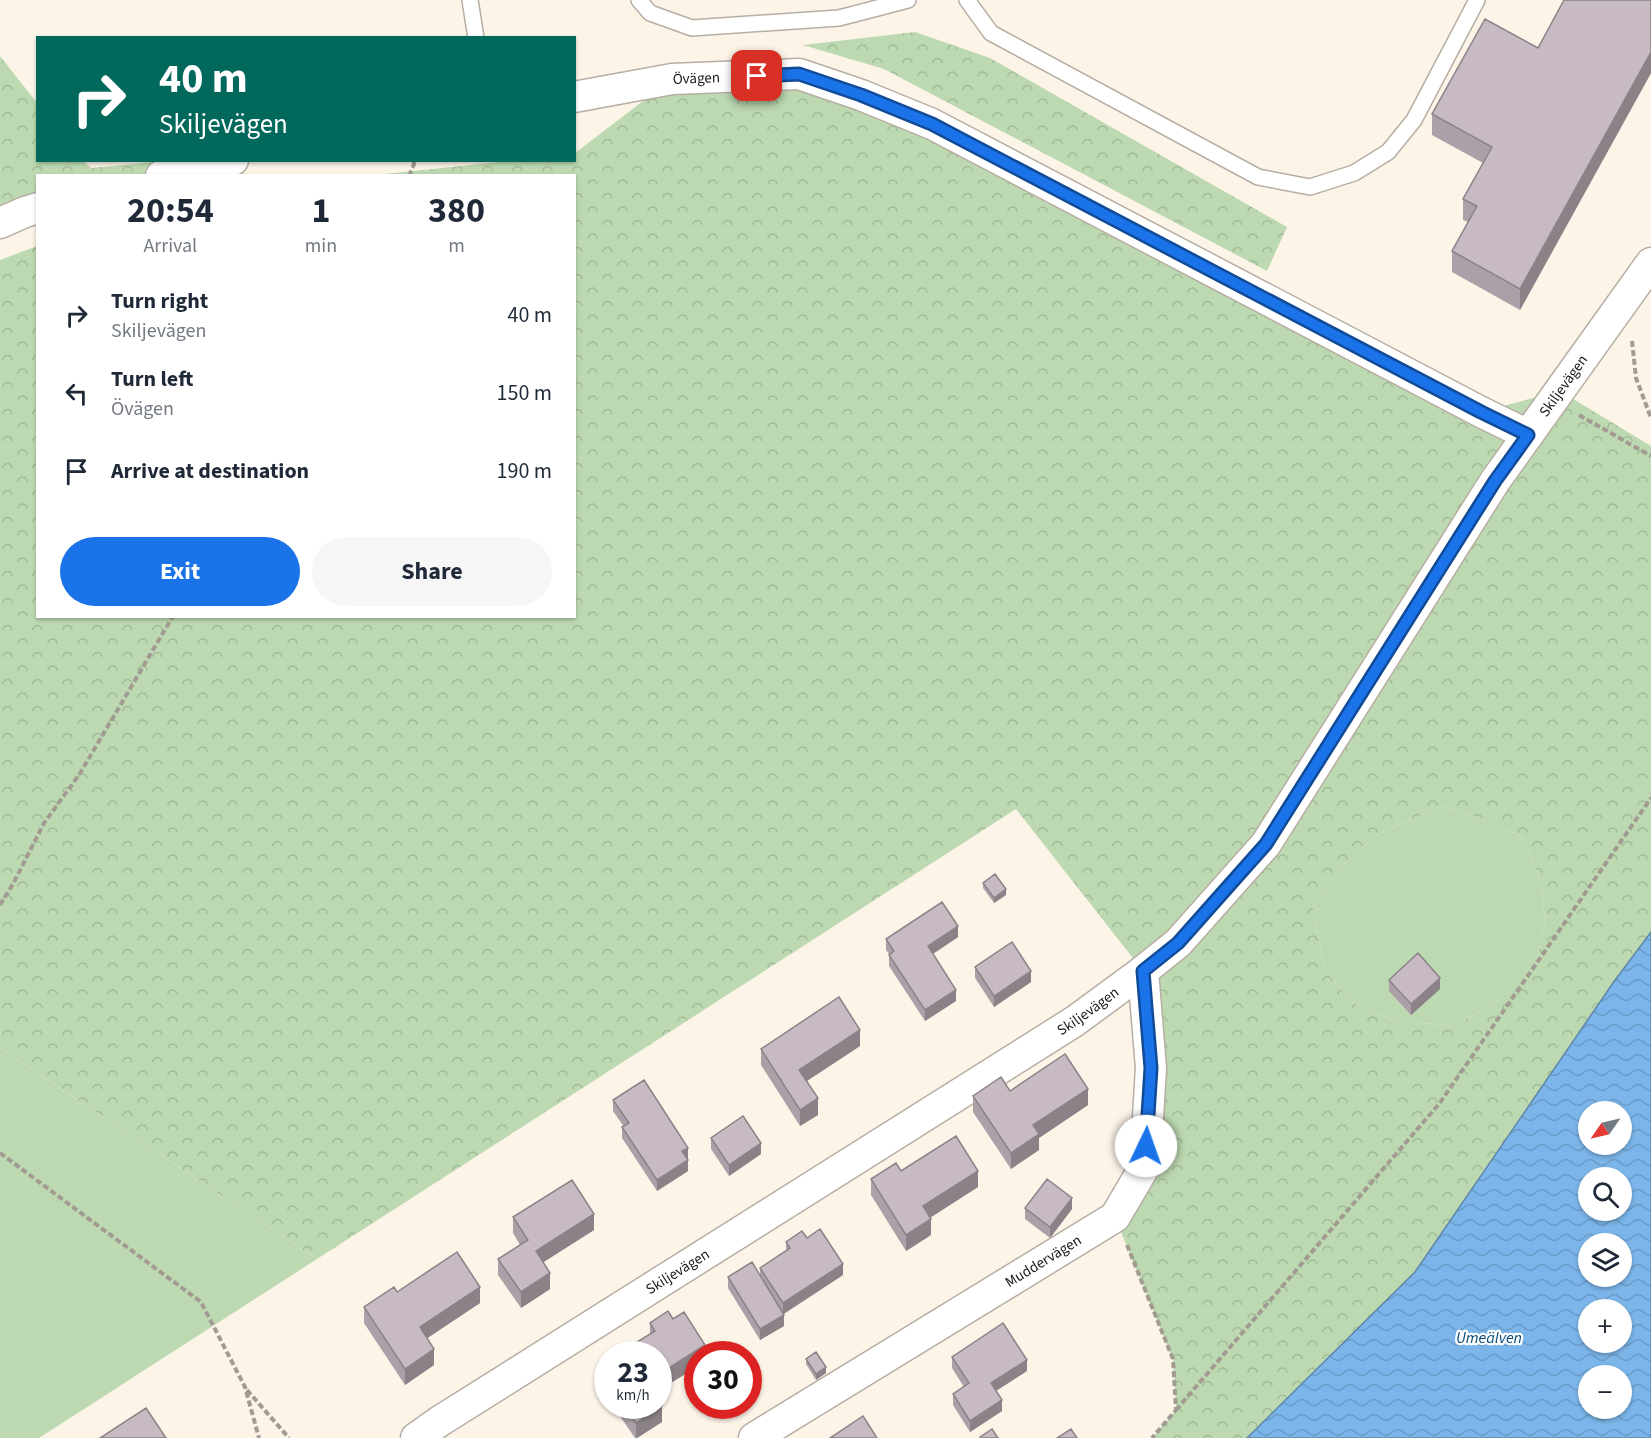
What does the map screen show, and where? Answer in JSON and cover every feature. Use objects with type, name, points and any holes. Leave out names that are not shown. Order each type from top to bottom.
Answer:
[{"type":"street","name":"Övägen","points":[[576,97],[672,79],[799,74],[861,95],[932,124],[1528,435]]},
{"type":"street","points":[[168,174],[222,162]]},
{"type":"street","points":[[0,223],[36,209]]},
{"type":"street","name":"Skiljevägen","points":[[416,1438],[449,1429],[1075,1020],[1178,943],[1266,844],[1495,481],[1651,263]]},
{"type":"street","name":"Muddervägen","points":[[754,1438],[1115,1217],[1145,1166],[1151,1068],[1143,971]]},
{"type":"lane","points":[[470,0],[476,36]]},
{"type":"lane","points":[[639,0],[650,13],[692,28],[839,18],[908,0]]},
{"type":"lane","points":[[967,0],[991,33],[1258,177],[1310,187],[1354,173],[1388,152],[1414,120],[1477,0]]},
{"type":"path","points":[[1628,297],[1636,378],[1651,418]]},
{"type":"path","points":[[1554,400],[1651,456]]},
{"type":"path","points":[[0,905],[44,823],[79,775],[173,618]]},
{"type":"path","points":[[1152,1438],[1439,1104],[1651,798]]},
{"type":"path","points":[[0,1153],[201,1302],[245,1387],[259,1438]]},
{"type":"path","points":[[1115,1217],[1173,1359],[1176,1410]]},
{"type":"path","points":[[245,1387],[289,1438]]},
{"type":"green space","points":[[915,32],[990,58],[1287,227],[1267,271],[884,69],[803,45]]},
{"type":"green space","points":[[0,56],[36,102],[36,162],[85,162],[91,168],[165,162],[161,174],[36,174],[36,208],[0,223]]},
{"type":"green space","points":[[799,74],[1481,412],[1560,391],[1651,446],[1651,932],[1613,983],[1415,1272],[1247,1438],[1152,1438],[1176,1410],[1173,1360],[1115,1217],[1145,1166],[1143,971],[1016,809],[317,1259],[0,1048],[0,260],[36,246],[36,618],[576,618],[576,174],[385,174],[499,162],[576,162],[576,152],[672,79]],"holes":[[[1441,806],[1485,820],[1523,837],[1542,885],[1545,925],[1536,960],[1497,1002],[1454,1026],[1393,1020],[1353,1003],[1324,969],[1313,906],[1345,863],[1378,834]]]},
{"type":"green space","points":[[1441,806],[1485,820],[1523,837],[1542,885],[1545,925],[1536,961],[1497,1002],[1454,1026],[1393,1020],[1353,1003],[1324,969],[1313,906],[1345,863],[1378,834]]},
{"type":"green space","points":[[0,1048],[317,1259],[39,1438],[0,1438]]},
{"type":"water","name":"Umeälven","points":[[1651,932],[1651,1438],[1247,1438],[1415,1272],[1613,983]]},
{"type":"building","points":[[1564,0],[1651,0],[1651,52],[1520,289],[1452,251],[1477,206],[1463,199],[1492,147],[1432,114],[1485,19],[1538,48]]},
{"type":"building","points":[[995,874],[1006,889],[994,898],[983,883]]},
{"type":"building","points":[[942,902],[958,926],[928,946],[956,990],[925,1010],[889,955],[894,951],[886,939]]},
{"type":"building","points":[[1012,942],[1031,971],[994,996],[975,967]]},
{"type":"building","points":[[1418,953],[1440,978],[1411,1004],[1389,980]]},
{"type":"building","points":[[839,997],[860,1030],[799,1070],[818,1098],[800,1110],[761,1049]]},
{"type":"building","points":[[1065,1054],[1088,1089],[1033,1125],[1039,1134],[1011,1153],[973,1096],[1001,1077],[1010,1091]]},
{"type":"building","points":[[644,1080],[688,1148],[682,1151],[688,1160],[657,1180],[622,1127],[629,1123],[613,1100]]},
{"type":"building","points":[[743,1116],[761,1143],[729,1165],[711,1138]]},
{"type":"building","points":[[956,1136],[978,1171],[923,1206],[931,1219],[906,1235],[871,1179],[896,1163],[901,1171]]},
{"type":"building","points":[[1047,1179],[1072,1198],[1050,1227],[1025,1208]]},
{"type":"building","points":[[572,1180],[594,1214],[536,1251],[550,1273],[521,1292],[498,1259],[528,1240],[513,1217]]},
{"type":"building","points":[[820,1229],[843,1264],[783,1303],[760,1268],[790,1248],[786,1242],[802,1231],[807,1238]]},
{"type":"building","points":[[457,1252],[480,1287],[420,1327],[434,1349],[405,1369],[364,1307],[394,1287],[397,1292]]},
{"type":"building","points":[[752,1262],[784,1315],[760,1329],[728,1277]]},
{"type":"building","points":[[668,1311],[673,1319],[684,1312],[702,1341],[684,1341],[684,1358],[672,1366],[672,1341],[639,1341],[655,1331],[650,1323]]},
{"type":"building","points":[[1003,1323],[1027,1360],[991,1383],[1002,1400],[970,1421],[953,1394],[969,1383],[952,1357]]},
{"type":"building","points":[[816,1352],[826,1367],[816,1374],[806,1359]]},
{"type":"building","points":[[146,1408],[166,1438],[100,1438]]},
{"type":"building","points":[[863,1416],[877,1438],[830,1438]]},
{"type":"building","points":[[992,1429],[998,1438],[980,1437]]},
{"type":"building","points":[[1071,1429],[1077,1438],[1057,1438]]},
{"type":"route","points":[[757,76],[799,74],[861,95],[932,124],[1528,435],[1495,481],[1266,844],[1178,943],[1143,971],[1151,1068],[1146,1146]]}]
